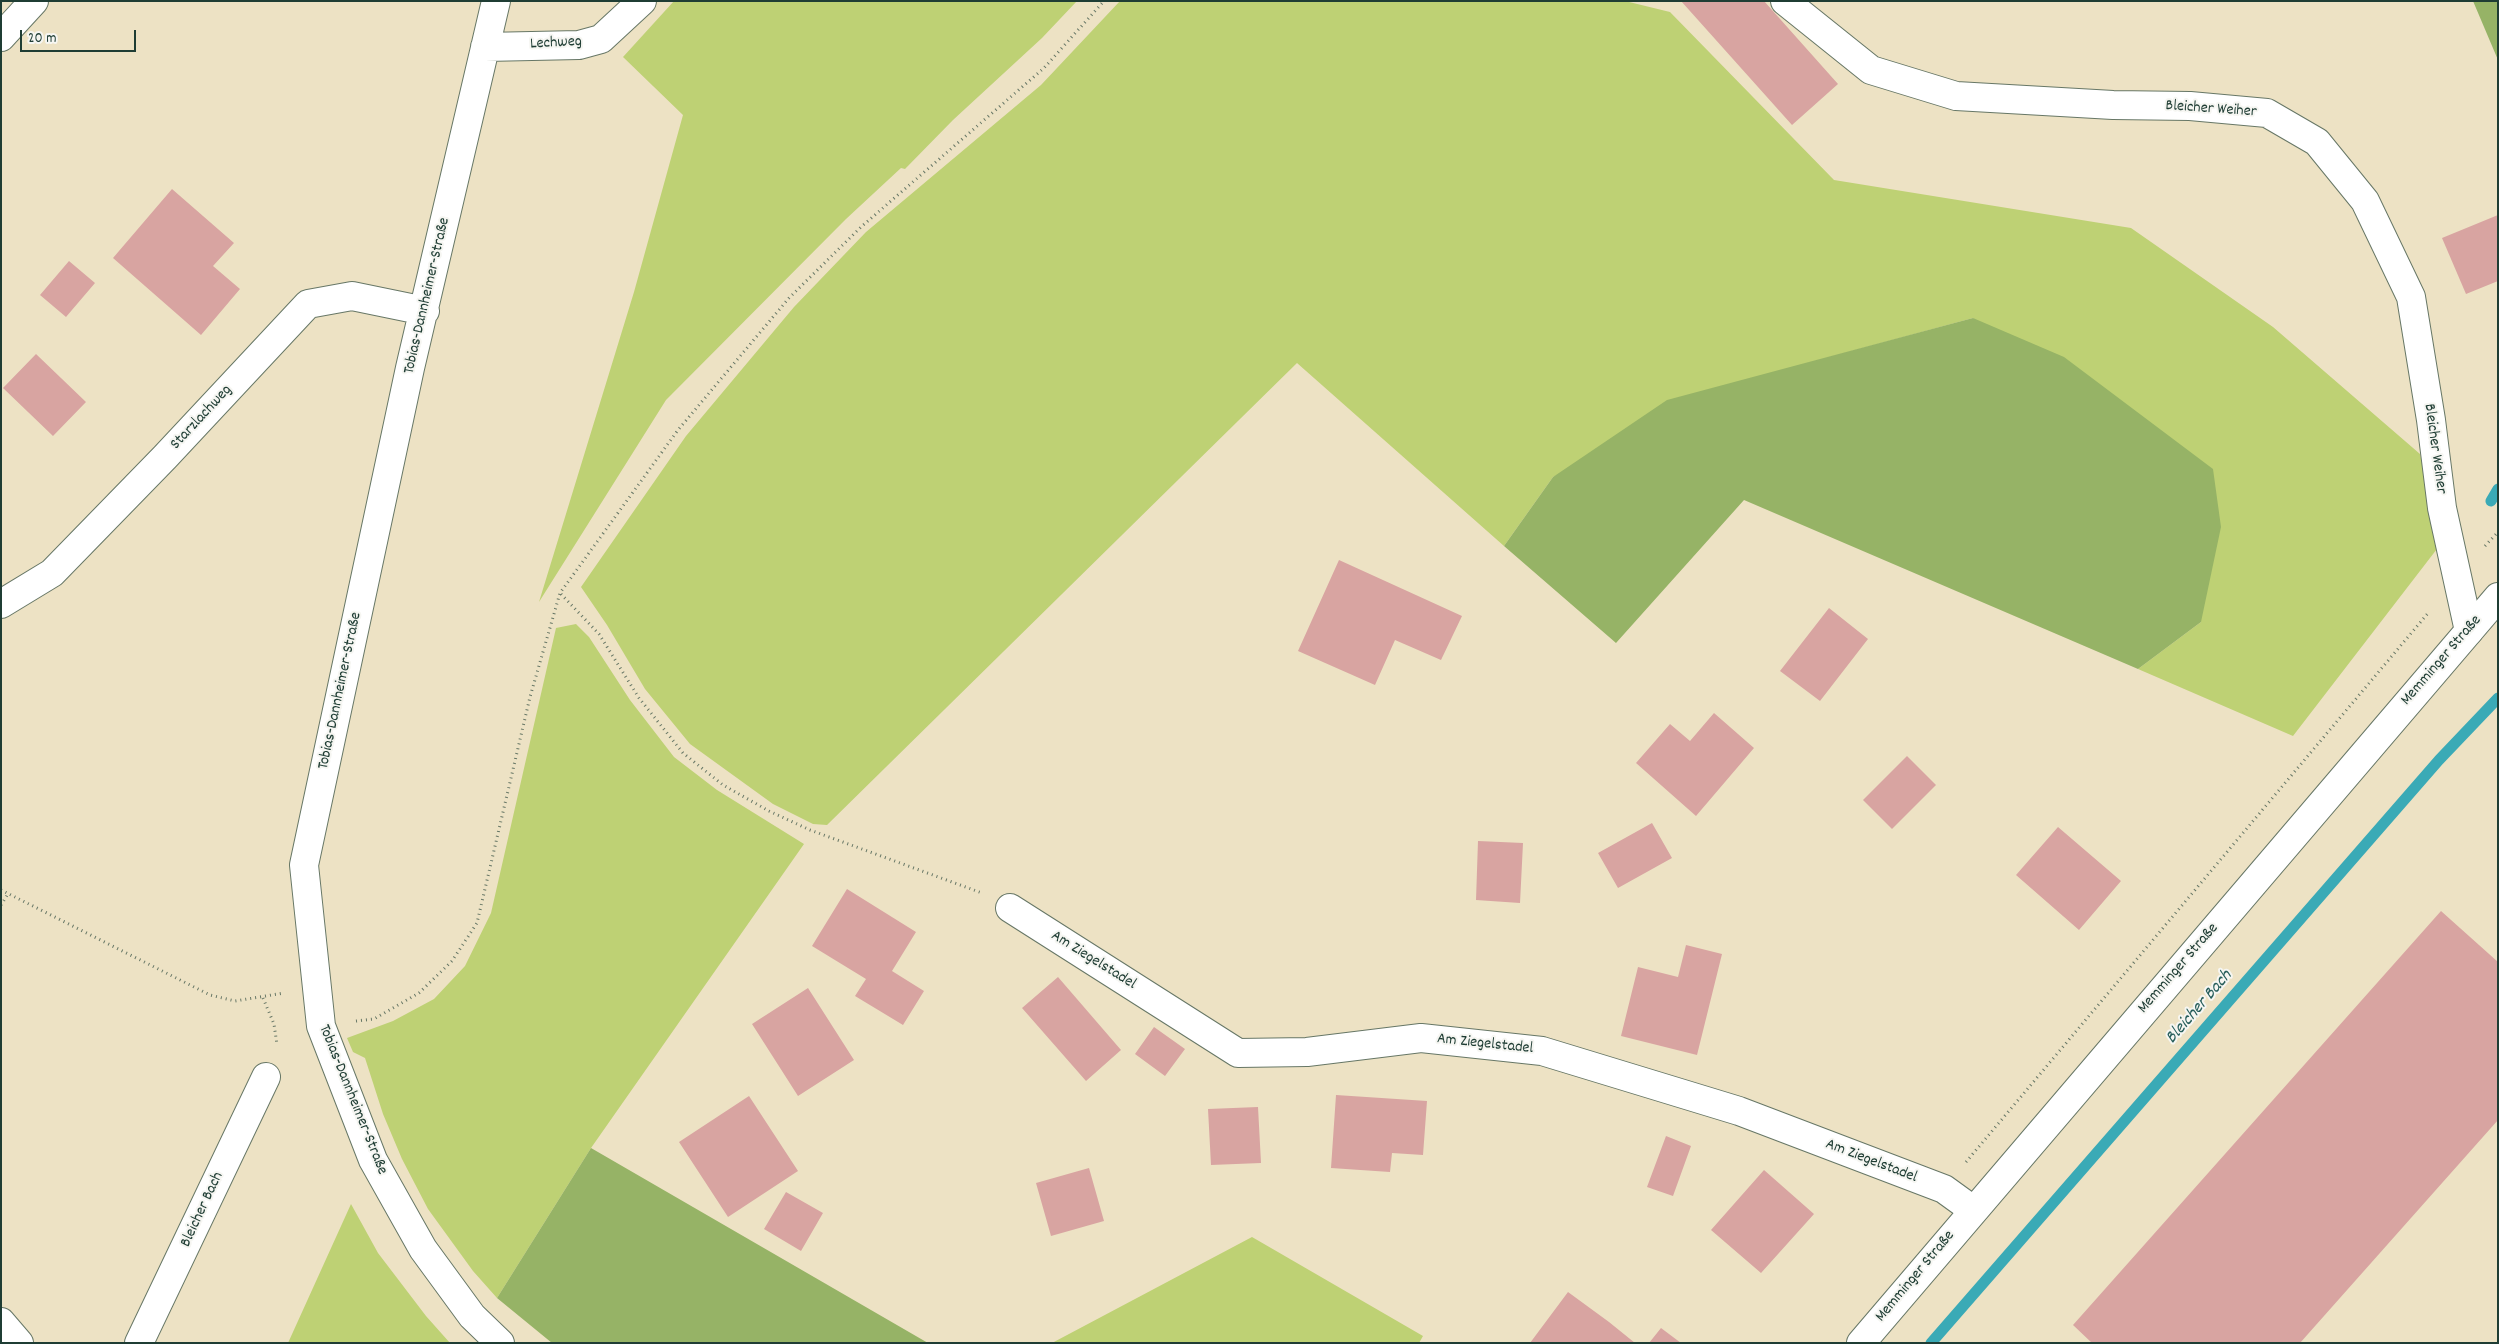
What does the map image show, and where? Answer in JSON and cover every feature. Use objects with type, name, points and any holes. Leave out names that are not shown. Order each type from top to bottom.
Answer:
[{"type":"street","points":[[1,37],[34,1]]},
{"type":"street","name":"Tobias-Dannheimer-Straße","points":[[496,1],[424,311],[304,865],[321,1026],[373,1160],[422,1249],[472,1316],[500,1343]]},
{"type":"street","name":"Lechweg","points":[[485,47],[579,45],[601,39],[642,1]]},
{"type":"street","name":"Bleicher Weiher","points":[[1785,1],[1871,70],[1956,96],[2113,106],[2190,106],[2267,114],[2317,142],[2365,201],[2411,298],[2431,420],[2442,508],[2456,579],[2469,631]]},
{"type":"street","name":"Starzlachweg","points":[[1,604],[52,573],[165,457],[308,304],[352,296],[424,311]]},
{"type":"street","name":"Memminger Straße","points":[[1861,1343],[2498,596]]},
{"type":"street","name":"Am Ziegelstadel","points":[[1010,908],[1238,1053],[1307,1052],[1421,1038],[1542,1051],[1739,1111],[1944,1189],[1973,1210]]},
{"type":"street","name":"Bleicher Bach","points":[[139,1343],[266,1076]]},
{"type":"street","points":[[1,1322],[19,1343]]},
{"type":"path","points":[[321,1026],[374,1019],[419,994],[452,961],[478,923],[530,697],[560,593],[678,430],[789,298],[862,227],[1044,68],[1104,1]]},
{"type":"path","points":[[1944,1189],[2456,579],[2498,532]]},
{"type":"path","points":[[560,593],[600,634],[638,698],[683,754],[723,786],[810,830],[984,894],[1010,908]]},
{"type":"path","points":[[1,890],[210,995],[235,1001],[263,998],[287,992]]},
{"type":"path","points":[[1,905],[8,894]]},
{"type":"path","points":[[263,998],[274,1024],[277,1041],[266,1076]]},
{"type":"green space","points":[[674,1],[1077,1],[1042,38],[953,120],[905,169],[901,168],[846,219],[666,400],[539,602],[634,292],[683,115],[623,57]]},
{"type":"green space","points":[[1120,1],[1625,1],[1670,12],[1834,180],[2131,228],[2273,327],[2420,454],[2440,545],[2293,736],[2138,669],[2201,622],[1973,318],[1775,372],[1553,477],[1504,546],[1297,363],[827,825],[813,824],[773,804],[690,744],[645,689],[607,625],[581,587],[686,436],[794,307],[866,232],[1041,85]]},
{"type":"green space","points":[[2473,1],[2498,1],[2498,60]]},
{"type":"green space","points":[[1973,318],[2064,357],[2213,469],[2221,527],[2201,622],[2138,669],[1744,500],[1616,643],[1504,546],[1553,477],[1667,400]]},
{"type":"green space","points":[[576,624],[589,637],[630,700],[674,757],[717,790],[804,844],[591,1148],[497,1298],[473,1271],[428,1209],[402,1159],[383,1114],[365,1058],[353,1052],[347,1038],[393,1021],[434,999],[465,966],[491,913],[556,628]]},
{"type":"green space","points":[[591,1148],[928,1343],[552,1343],[497,1298]]},
{"type":"green space","points":[[351,1204],[378,1253],[426,1316],[450,1343],[288,1343]]},
{"type":"green space","points":[[1252,1237],[1423,1336],[1419,1343],[1052,1343]]},
{"type":"building","points":[[1681,1],[1764,1],[1838,84],[1792,125]]},
{"type":"building","points":[[172,189],[234,243],[213,266],[240,289],[201,335],[113,258]]},
{"type":"building","points":[[2498,215],[2498,281],[2466,294],[2442,238]]},
{"type":"building","points":[[69,261],[95,283],[66,317],[40,295]]},
{"type":"building","points":[[36,354],[86,402],[53,436],[3,388]]},
{"type":"building","points":[[1339,560],[1462,616],[1441,660],[1395,640],[1375,685],[1298,651]]},
{"type":"building","points":[[1829,608],[1868,639],[1820,701],[1780,671]]},
{"type":"building","points":[[1714,713],[1754,748],[1696,816],[1636,763],[1670,724],[1690,741]]},
{"type":"building","points":[[1907,756],[1936,785],[1892,829],[1863,800]]},
{"type":"building","points":[[1652,823],[1672,858],[1618,888],[1598,853]]},
{"type":"building","points":[[2058,827],[2121,881],[2079,930],[2016,875]]},
{"type":"building","points":[[1478,841],[1523,843],[1520,903],[1476,900]]},
{"type":"building","points":[[847,889],[916,932],[892,971],[924,991],[903,1025],[855,996],[866,979],[812,946]]},
{"type":"building","points":[[2441,911],[2498,962],[2498,1120],[2300,1343],[2092,1343],[2073,1325]]},
{"type":"building","points":[[1686,945],[1722,954],[1697,1055],[1621,1036],[1638,967],[1678,977]]},
{"type":"building","points":[[1058,977],[1121,1050],[1086,1081],[1022,1008]]},
{"type":"building","points":[[808,988],[854,1060],[798,1096],[752,1024]]},
{"type":"building","points":[[1154,1027],[1185,1049],[1165,1076],[1135,1054]]},
{"type":"building","points":[[1336,1095],[1427,1101],[1423,1155],[1392,1153],[1390,1172],[1331,1168]]},
{"type":"building","points":[[749,1096],[798,1171],[728,1217],[679,1142]]},
{"type":"building","points":[[1258,1107],[1261,1163],[1211,1165],[1208,1109]]},
{"type":"building","points":[[1666,1136],[1691,1146],[1673,1196],[1647,1187]]},
{"type":"building","points":[[1089,1168],[1104,1221],[1051,1236],[1036,1183]]},
{"type":"building","points":[[1764,1170],[1814,1214],[1761,1273],[1711,1230]]},
{"type":"building","points":[[786,1192],[823,1213],[801,1251],[764,1229]]},
{"type":"building","points":[[1568,1292],[1609,1322],[1635,1343],[1530,1343]]},
{"type":"building","points":[[1661,1328],[1681,1343],[1649,1343]]},
{"type":"waterway","name":"Bleicher Bach","points":[[2491,501],[2498,489]]},
{"type":"waterway","name":"Bleicher Bach","points":[[1931,1343],[2439,760],[2498,698]]}]
